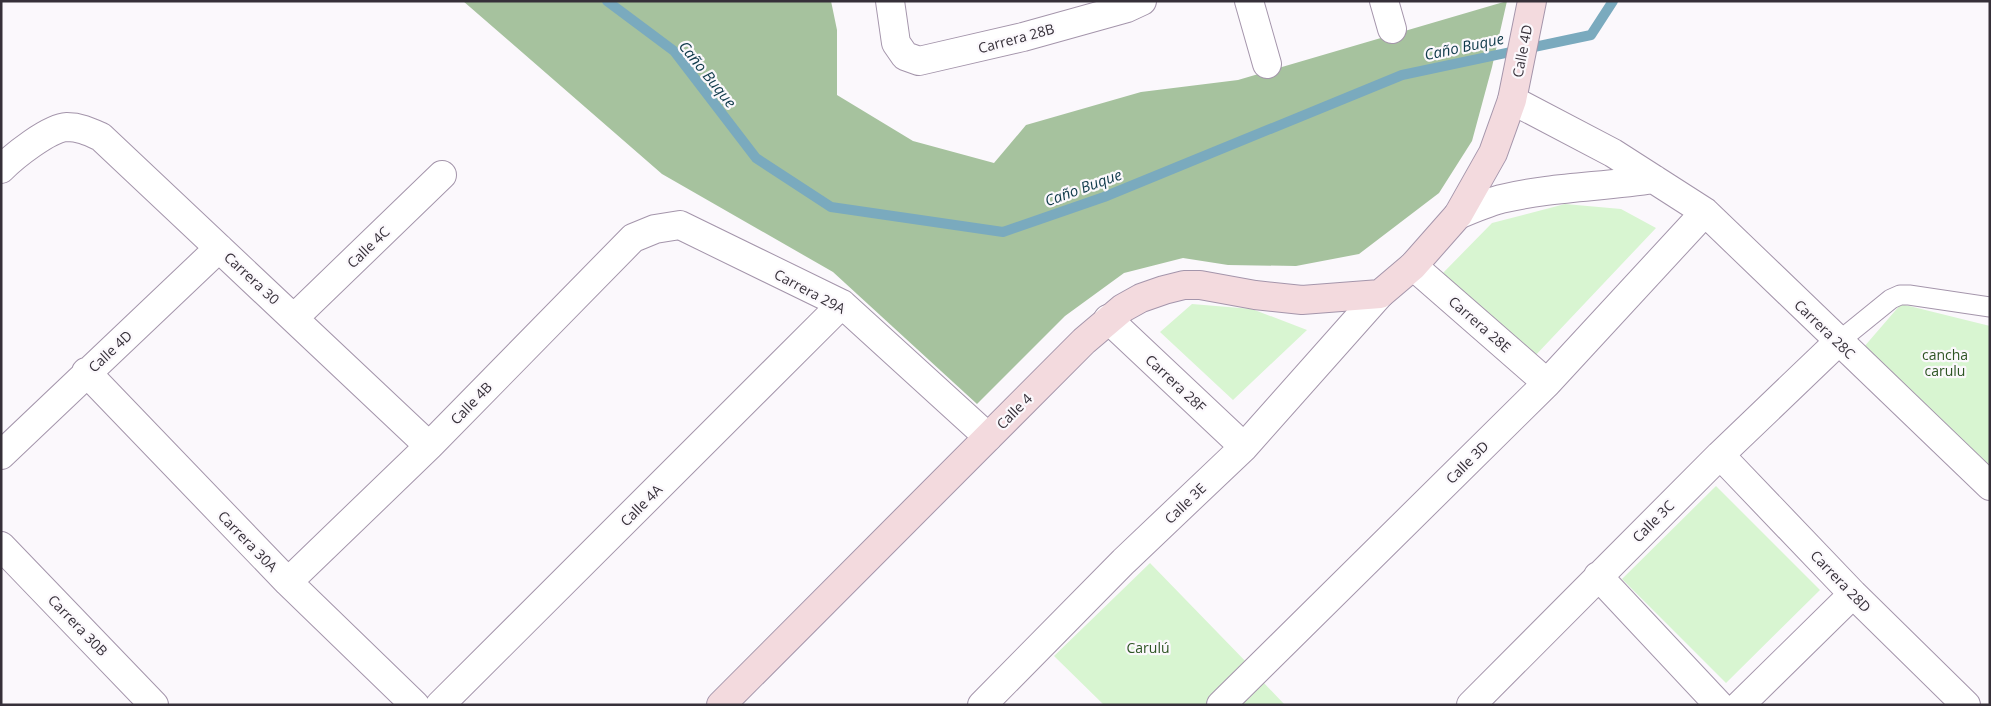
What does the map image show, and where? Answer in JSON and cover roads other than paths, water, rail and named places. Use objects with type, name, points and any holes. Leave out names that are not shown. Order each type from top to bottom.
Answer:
[{"type":"street","name":"Carrera 28B","points":[[890,1],[896,43],[905,56],[919,61],[1023,38],[1130,4]]},
{"type":"street","points":[[1249,1],[1267,64]]},
{"type":"street","points":[[1384,1],[1392,28]]},
{"type":"street","name":"Calle 4D","points":[[1514,90],[1531,4]]},
{"type":"street","points":[[1380,294],[1413,266],[1458,215],[1493,153],[1514,90]]},
{"type":"street","name":"Carrera 28C","points":[[1514,90],[1705,212],[1838,342],[1990,486]]},
{"type":"street","name":"Carrera 30","points":[[2,165],[48,134],[65,127],[81,128],[101,137],[429,446]]},
{"type":"street","name":"Calle 4C","points":[[294,318],[442,175]]},
{"type":"street","points":[[1458,215],[1484,204],[1517,196],[1654,179]]},
{"type":"street","name":"Calle 3D","points":[[1221,705],[1547,383],[1705,212]]},
{"type":"street","name":"Carrera 29A","points":[[655,229],[680,225],[842,304],[988,437]]},
{"type":"street","name":"Calle 4B","points":[[288,582],[429,446],[633,238],[655,229]]},
{"type":"street","name":"Calle 4D","points":[[1,455],[86,372],[219,248]]},
{"type":"street","name":"Carrera 28E","points":[[1413,266],[1547,383]]},
{"type":"street","name":"Calle 4","points":[[722,705],[988,437],[1108,319],[1123,308],[1141,298],[1184,285],[1200,285],[1255,295],[1302,300],[1380,294]]},
{"type":"street","name":"Calle 3E","points":[[982,705],[1124,561],[1244,447],[1380,294]]},
{"type":"street","name":"Calle 4A","points":[[440,705],[842,304]]},
{"type":"street","name":"Carrera 28F","points":[[1108,319],[1244,447]]},
{"type":"street","name":"Calle 3C","points":[[1484,700],[1598,576],[1720,454],[1838,342]]},
{"type":"street","name":"Carrera 30A","points":[[86,372],[288,582],[415,705]]},
{"type":"street","name":"Carrera 28D","points":[[1720,454],[1853,594],[1966,705]]},
{"type":"street","name":"Carrera 30B","points":[[1,546],[154,705]]},
{"type":"street","points":[[1598,576],[1719,705]]},
{"type":"street","points":[[1740,705],[1853,594]]},
{"type":"lane","points":[[1838,342],[1891,299],[1900,296],[1909,295],[1990,307]]},
{"type":"waterway","name":"Caño Buque","points":[[607,1],[674,51],[756,158],[831,207],[1003,232],[1104,197],[1402,75],[1591,35],[1613,1]]},
{"type":"park label","name":"cancha carulu","points":[[1945,362]]},
{"type":"park label","name":"Carulú","points":[[1148,647]]}]
